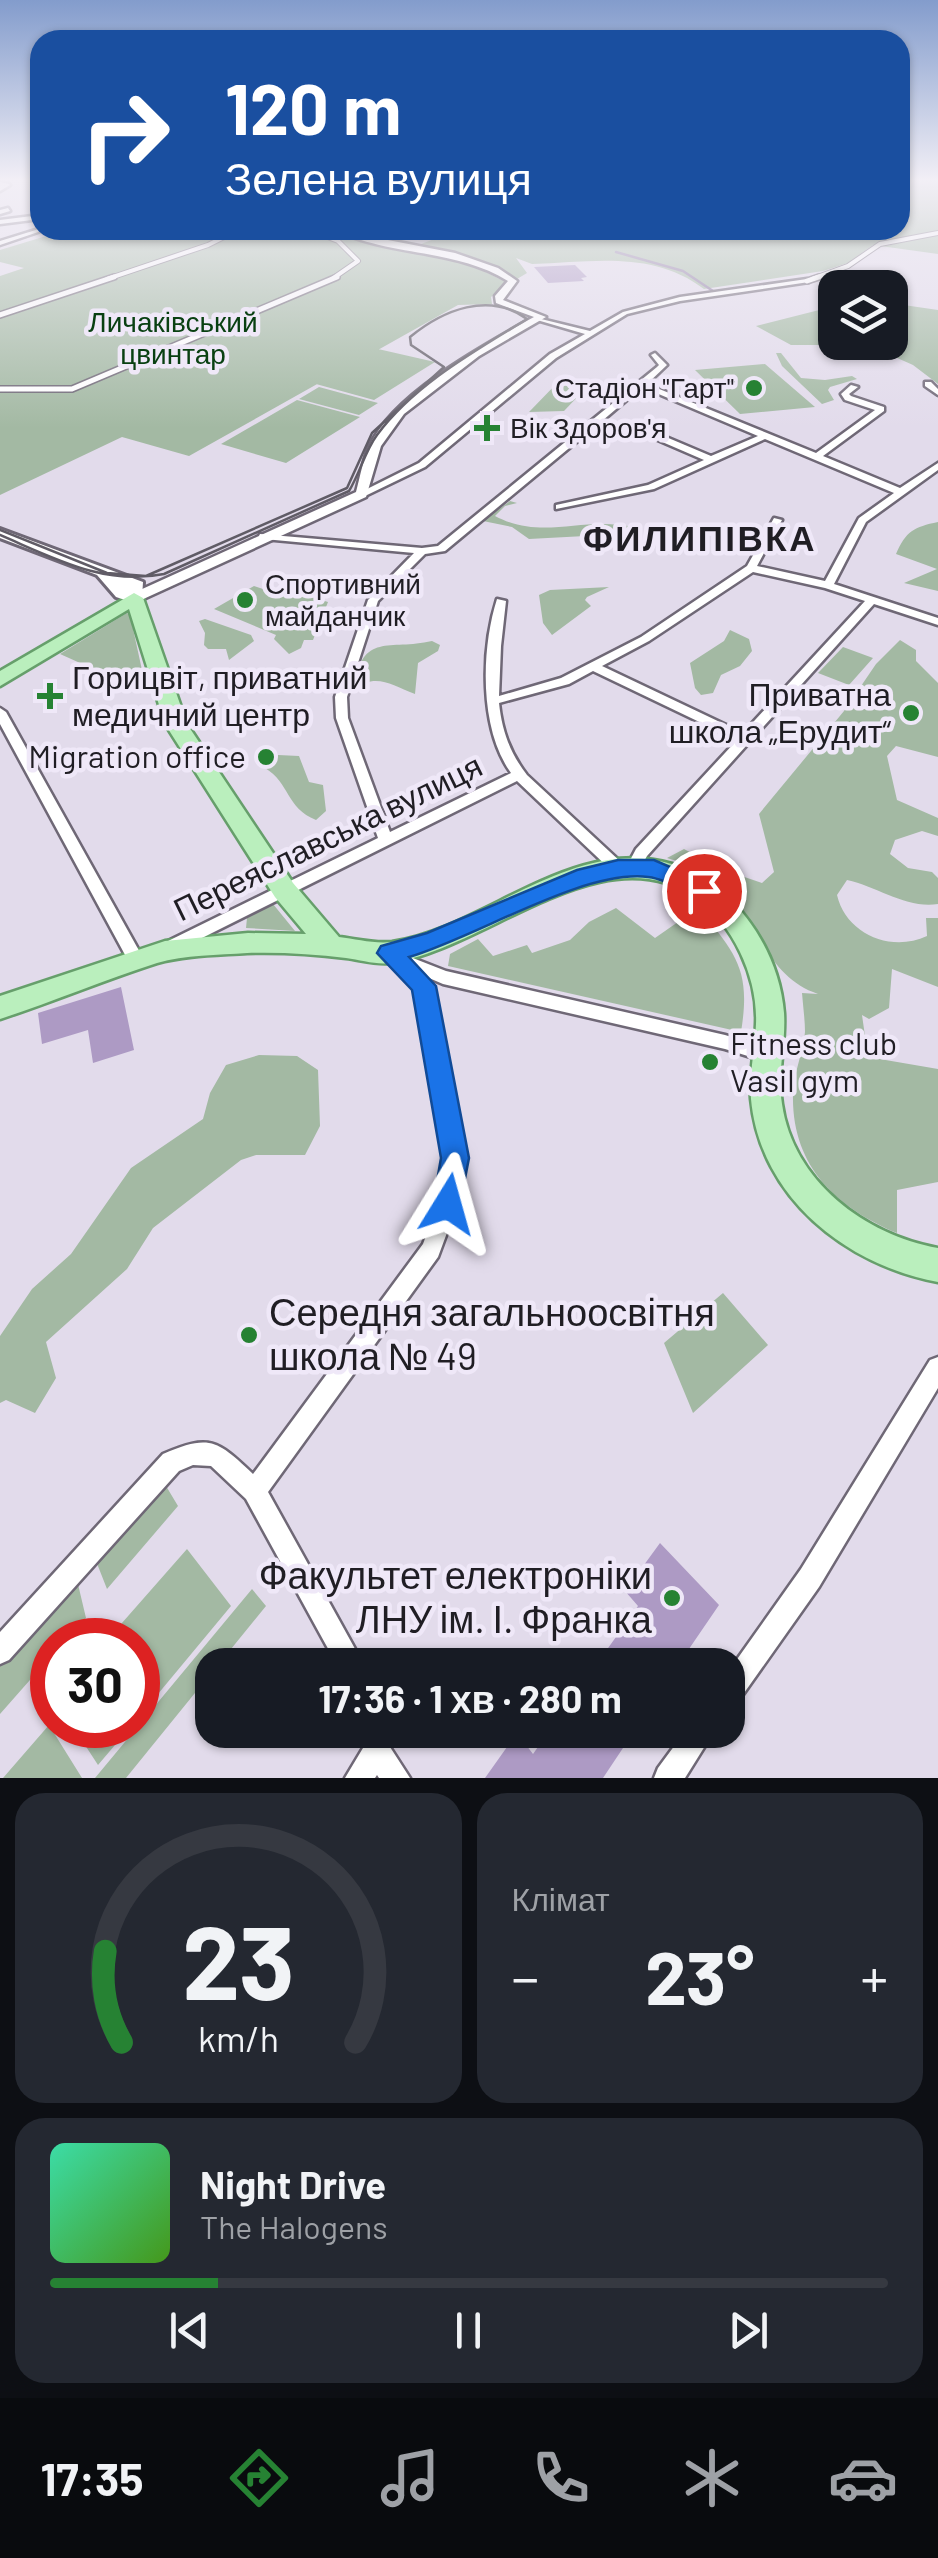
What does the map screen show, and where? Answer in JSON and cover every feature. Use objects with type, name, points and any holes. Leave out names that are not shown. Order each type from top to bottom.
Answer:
[{"type":"main road","points":[[0,533],[106,575],[122,594],[134,598]]},
{"type":"main road","points":[[0,680],[134,598]]},
{"type":"main road","points":[[134,598],[176,724],[284,890],[332,947]]},
{"type":"main road","points":[[0,1008],[149,956],[251,943],[390,953],[432,941],[584,876],[626,867],[682,878],[704,891],[728,914],[749,945],[765,980],[770,1015],[768,1114],[780,1152],[797,1182],[823,1210],[853,1232],[885,1249],[938,1265]]},
{"type":"street","points":[[0,314],[151,263]]},
{"type":"street","points":[[0,390],[72,389],[302,294],[355,263]]},
{"type":"street","points":[[466,263],[488,268],[514,282],[499,296],[499,301],[591,333]]},
{"type":"street","points":[[134,598],[422,465],[528,375],[625,313],[651,304],[807,281],[852,263]]},
{"type":"street","points":[[362,494],[375,446],[400,412],[474,354],[540,317]]},
{"type":"street","points":[[264,536],[422,551],[440,548],[642,384],[663,365],[655,355]]},
{"type":"street","points":[[642,384],[901,492]]},
{"type":"street","points":[[928,384],[938,393]]},
{"type":"street","points":[[818,456],[880,409],[848,398],[845,394],[854,387]]},
{"type":"street","points":[[595,422],[656,436],[712,460]]},
{"type":"street","points":[[559,507],[651,487],[766,435]]},
{"type":"street","points":[[828,585],[862,520],[938,466]]},
{"type":"street","points":[[494,701],[595,667],[752,568],[777,520]]},
{"type":"street","points":[[386,839],[342,718],[341,697],[373,600],[422,551]]},
{"type":"street","points":[[752,568],[828,585],[938,622]]},
{"type":"street","points":[[500,600],[492,666],[498,735],[518,775],[626,867],[871,600]]},
{"type":"street","points":[[595,667],[744,738]]},
{"type":"street","points":[[0,712],[149,956]]},
{"type":"street","name":"Переяславська вулиця","points":[[149,956],[518,775]]},
{"type":"street","points":[[390,953],[443,977],[767,1055]]},
{"type":"street","points":[[254,1491],[431,1250],[448,1204],[455,1158],[424,986],[390,953]]},
{"type":"street","points":[[745,1670],[810,1578],[938,1368]]},
{"type":"street","points":[[0,1651],[172,1462],[192,1454],[216,1455],[254,1491],[342,1648]]},
{"type":"street","points":[[359,1778],[373,1748]]},
{"type":"street","points":[[380,1748],[396,1778]]},
{"type":"street","points":[[668,1778],[689,1748]]},
{"type":"green space","name":"Личаківський цвинтар","points":[[4,263],[467,263],[508,283],[491,297],[492,304],[458,305],[189,456],[122,437],[0,495],[0,276],[24,268]]},
{"type":"green space","points":[[474,263],[520,263],[527,273],[517,279]]},
{"type":"green space","points":[[643,263],[848,263],[818,272],[704,289],[664,268]]},
{"type":"green space","points":[[908,306],[938,310],[938,384],[902,360],[908,360]]},
{"type":"green space","points":[[818,310],[818,345],[791,345],[756,326]]},
{"type":"green space","points":[[378,349],[435,362],[374,400],[316,384]]},
{"type":"green space","points":[[776,353],[781,353],[801,378],[857,379],[830,387],[834,400],[822,404],[782,366]]},
{"type":"green space","name":"Стадіон \"Гарт\"","points":[[765,364],[815,407],[740,414],[695,370]]},
{"type":"green space","points":[[561,379],[581,380],[578,387],[583,391],[564,411],[529,412]]},
{"type":"green space","points":[[319,387],[378,403],[359,415],[299,399]]},
{"type":"green space","points":[[297,400],[360,417],[286,463],[221,444]]},
{"type":"green space","points":[[510,501],[517,503],[505,506],[495,516],[529,527],[633,527],[604,535],[529,539],[512,527],[483,521]]},
{"type":"green space","points":[[938,522],[938,591],[904,583],[937,569],[896,554],[912,531]]},
{"type":"green space","points":[[254,586],[266,590],[282,588],[328,602],[313,640],[304,640],[301,648],[289,654],[274,639],[276,635],[214,609]]},
{"type":"green space","points":[[609,587],[587,597],[585,600],[591,606],[552,635],[543,623],[539,595],[550,590]]},
{"type":"green space","points":[[127,613],[130,615],[147,693],[60,654]]},
{"type":"green space","points":[[205,619],[251,635],[254,641],[229,660],[226,649],[208,649],[204,645],[205,633],[199,621]]},
{"type":"green space","points":[[730,630],[749,639],[752,651],[740,666],[721,675],[713,693],[701,695],[695,688],[690,663],[724,641]]},
{"type":"green space","points":[[900,640],[916,650],[916,661],[938,683],[938,757],[896,746],[887,756],[897,800],[938,818],[938,836],[922,831],[895,840],[890,854],[908,868],[932,872],[938,878],[938,904],[915,903],[847,880],[837,895],[842,909],[860,930],[885,941],[913,941],[927,936],[926,918],[938,918],[938,987],[892,969],[889,1008],[869,1019],[862,1015],[868,1057],[938,1069],[938,1182],[897,1190],[897,1233],[837,1197],[821,1181],[800,1142],[793,1093],[805,1032],[802,993],[818,994],[783,971],[722,884],[701,868],[667,858],[684,849],[724,870],[762,883],[774,872],[759,814],[844,711],[876,664]]},
{"type":"green space","points":[[432,641],[440,645],[438,651],[418,663],[415,694],[378,681],[354,688],[358,670],[371,651]]},
{"type":"green space","points":[[843,647],[873,658],[849,685],[818,673]]},
{"type":"green space","points":[[278,755],[299,756],[309,782],[323,785],[326,811],[316,820],[299,809],[265,768]]},
{"type":"green space","points":[[273,904],[295,931],[246,928],[247,918]]},
{"type":"green space","points":[[616,908],[655,938],[698,908],[738,964],[744,993],[741,1032],[448,966],[450,954],[478,939],[493,956],[527,945],[532,953],[570,940],[589,922]]},
{"type":"green space","points":[[259,1055],[297,1056],[318,1070],[320,1126],[305,1155],[256,1155],[241,1160],[153,1228],[127,1269],[46,1342],[56,1378],[35,1413],[6,1400],[0,1403],[0,1336],[32,1289],[71,1254],[131,1168],[203,1119],[210,1093],[226,1065]]},
{"type":"green space","points":[[723,1293],[768,1345],[693,1413],[664,1343]]},
{"type":"green space","points":[[163,1481],[178,1506],[107,1589],[96,1561]]},
{"type":"green space","points":[[187,1549],[231,1606],[160,1692],[160,1618],[126,1618]]},
{"type":"green space","points":[[77,1580],[86,1618],[43,1618]]},
{"type":"green space","points":[[252,1589],[266,1606],[232,1648],[203,1648]]},
{"type":"green space","points":[[30,1632],[30,1680],[0,1714],[0,1666]]},
{"type":"green space","points":[[195,1658],[195,1693],[160,1736],[160,1700]]},
{"type":"green space","points":[[30,1747],[63,1748],[82,1778],[3,1778]]},
{"type":"green space","points":[[87,1748],[112,1748],[98,1765]]},
{"type":"green space","points":[[120,1748],[150,1748],[126,1778],[95,1778]]},
{"type":"building","points":[[575,265],[587,277],[581,278],[584,281],[548,283],[534,267]]},
{"type":"building","points":[[121,987],[134,1050],[93,1063],[88,1030],[42,1044],[38,1013]]},
{"type":"building","name":"Факультет електроніки ЛНУ ім. І. Франка","points":[[660,1543],[719,1605],[690,1648],[608,1648],[638,1606],[625,1591]]},
{"type":"building","name":"Факультет електроніки ЛНУ ім. І. Франка","points":[[506,1748],[528,1748],[533,1754],[537,1748],[623,1748],[603,1778],[485,1778]]},
{"type":"waterway","points":[[655,263],[683,271],[713,291]]},
{"type":"tram line","points":[[0,530],[107,573],[146,576],[347,488],[372,433],[444,367],[411,345],[410,337],[423,327],[452,312],[482,305],[497,306],[527,319],[447,370],[409,400],[373,441],[349,491],[164,574],[142,577],[100,573],[0,535]]},
{"type":"place","name":"Стадіон \"Гарт\"","points":[[754,388]]},
{"type":"place","name":"Вік Здоров'я","points":[[487,428]]},
{"type":"place","name":"Спортивний майданчик","points":[[245,600]]},
{"type":"place","name":"Горицвіт, приватний медичний центр","points":[[50,696]]},
{"type":"place","name":"Приватна школа „Ерудит“","points":[[911,713]]},
{"type":"place","name":"Migration office","points":[[266,757]]},
{"type":"place","name":"Fitness club Vasil gym","points":[[710,1062]]},
{"type":"place","name":"Середня загальноосвітня школа № 49","points":[[249,1335]]},
{"type":"place","name":"Факультет електроніки ЛНУ ім. І. Франка","points":[[672,1598]]},
{"type":"district","name":"ФИЛИПІВКА","points":[[700,539]]},
{"type":"route","points":[[448,1204],[455,1158],[424,986],[390,953],[432,941],[584,876],[618,868],[654,868],[704,891]]}]
